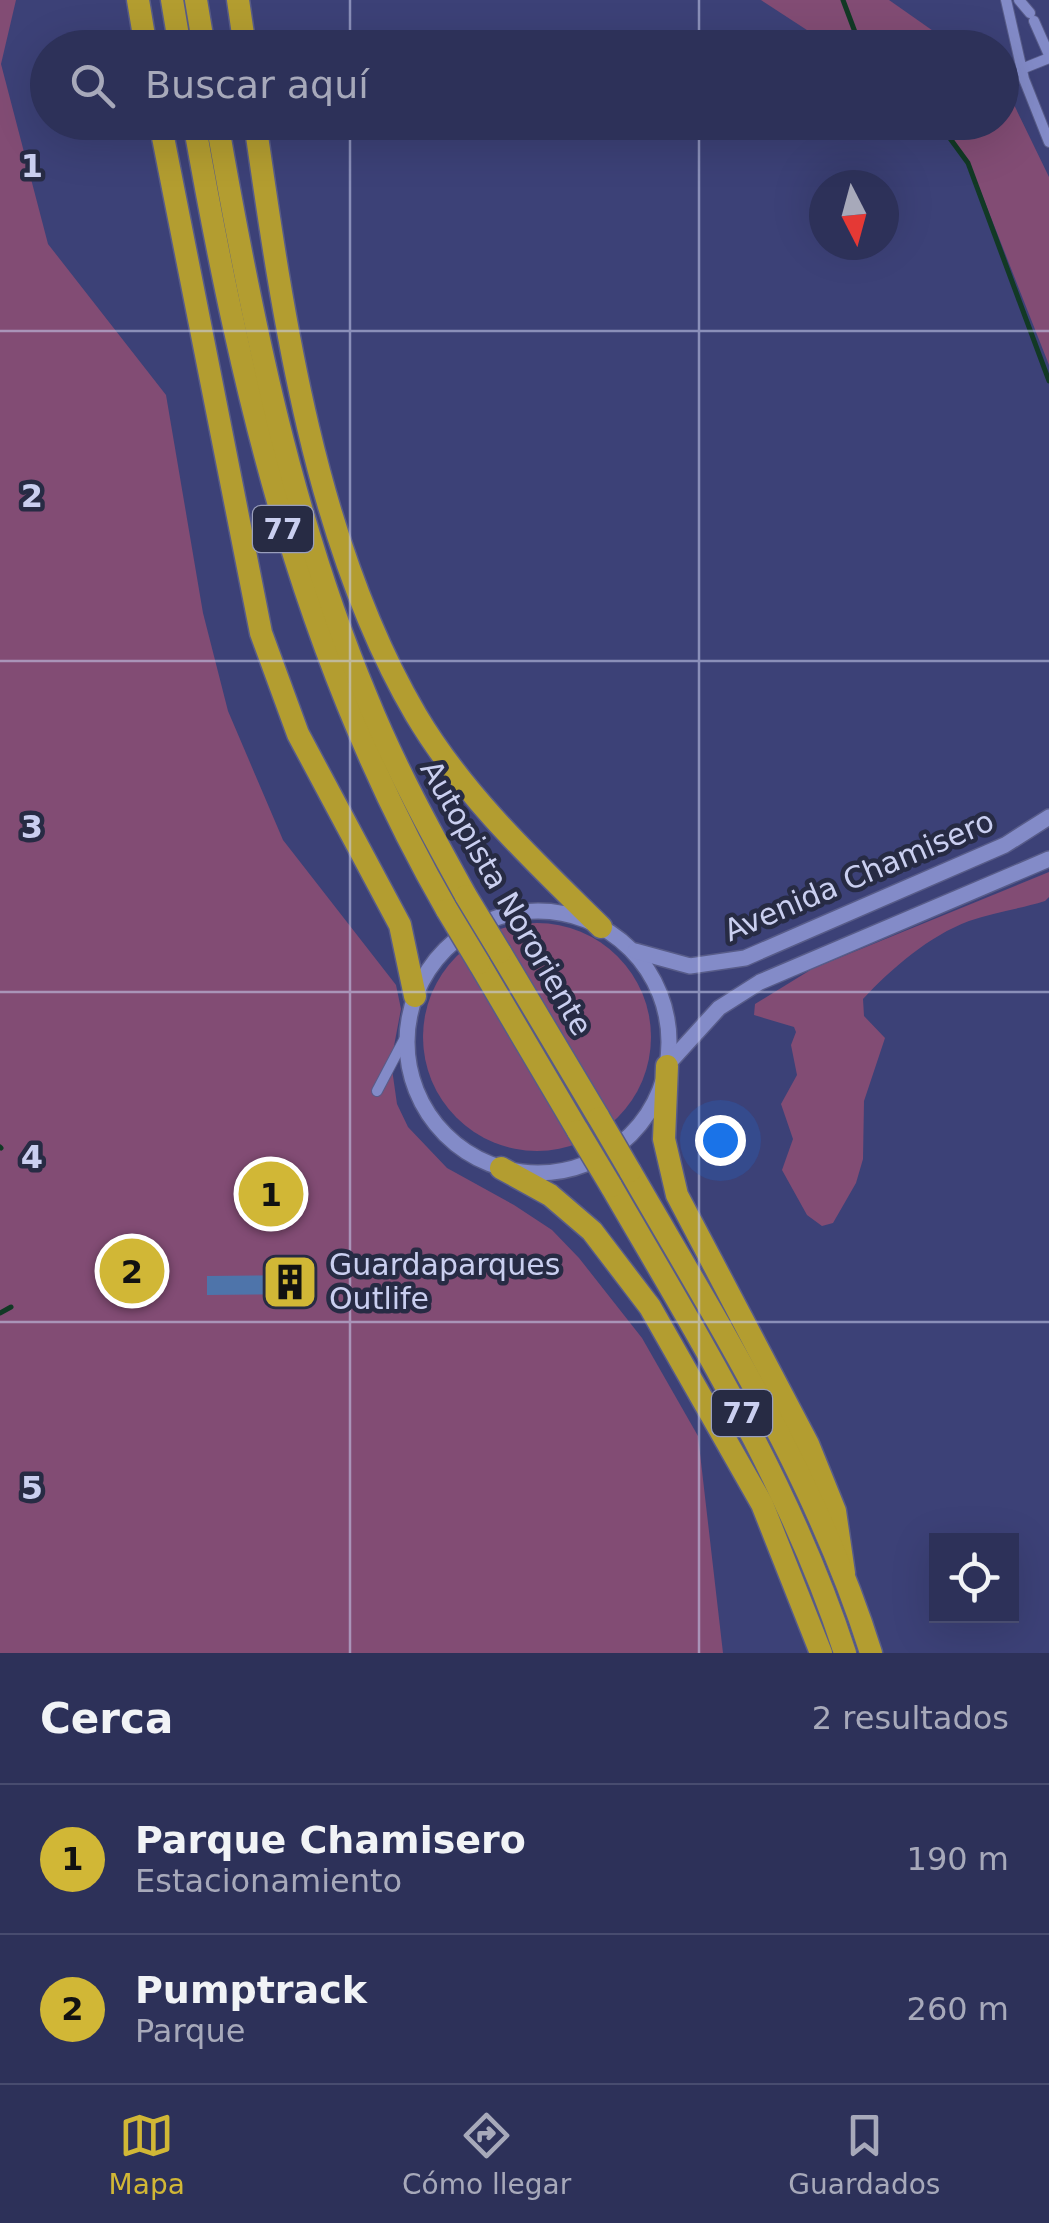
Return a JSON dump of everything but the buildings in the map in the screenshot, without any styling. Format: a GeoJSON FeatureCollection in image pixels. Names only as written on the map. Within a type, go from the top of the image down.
{"type":"FeatureCollection","features":[{"type":"Feature","properties":{"kind":"highway"},"geometry":{"type":"LineString","coordinates":[[138,0],[143,30]]}},
{"type":"Feature","properties":{"kind":"highway"},"geometry":{"type":"LineString","coordinates":[[172,0],[177,30]]}},
{"type":"Feature","properties":{"kind":"highway"},"geometry":{"type":"LineString","coordinates":[[196,0],[201,30]]}},
{"type":"Feature","properties":{"kind":"highway"},"geometry":{"type":"LineString","coordinates":[[238,0],[242,30]]}},
{"type":"Feature","properties":{"kind":"highway"},"geometry":{"type":"LineString","coordinates":[[164,140],[262,633],[298,734],[400,925],[415,996]]}},
{"type":"Feature","properties":{"kind":"highway","name":"Autopista Nororiente"},"geometry":{"type":"LineString","coordinates":[[198,140],[252,404],[296,572],[362,749],[447,910],[611,1186],[774,1474],[816,1568],[846,1653]]}},
{"type":"Feature","properties":{"kind":"highway","name":"Autopista Nororiente"},"geometry":{"type":"LineString","coordinates":[[222,140],[282,432],[317,559],[380,730],[466,896],[630,1171],[789,1450],[844,1574],[870,1653]]}},
{"type":"Feature","properties":{"kind":"highway"},"geometry":{"type":"LineString","coordinates":[[258,140],[299,374],[338,534],[372,630],[416,716],[456,773],[518,846],[600,927]]}},
{"type":"Feature","properties":{"kind":"highway"},"geometry":{"type":"LineString","coordinates":[[667,1066],[664,1139],[676,1194],[814,1458],[836,1511],[844,1574]]}},
{"type":"Feature","properties":{"kind":"highway"},"geometry":{"type":"LineString","coordinates":[[501,1168],[550,1195],[592,1230],[650,1307],[762,1504],[821,1653]]}},
{"type":"Feature","properties":{"kind":"street"},"geometry":{"type":"LineString","coordinates":[[1006,0],[1014,30]]}},
{"type":"Feature","properties":{"kind":"street"},"geometry":{"type":"LineString","coordinates":[[1020,0],[1049,56],[1024,68]]}},
{"type":"Feature","properties":{"kind":"street"},"geometry":{"type":"LineString","coordinates":[[1019,49],[1049,142]]}},
{"type":"Feature","properties":{"kind":"street","name":"Avenida Chamisero"},"geometry":{"type":"LineString","coordinates":[[627,946],[646,957],[680,965],[733,962],[1005,845],[1049,817]]}},
{"type":"Feature","properties":{"kind":"street","name":"Avenida Chamisero"},"geometry":{"type":"LineString","coordinates":[[667,1066],[719,1008],[760,982],[1049,858]]}},
{"type":"Feature","properties":{"kind":"street"},"geometry":{"type":"LineString","coordinates":[[376,1091],[406,1034],[415,996],[435,961],[482,924],[542,911],[600,927],[642,962],[662,1001],[668,1033],[667,1066],[646,1116],[606,1154],[556,1172],[501,1168],[470,1154],[436,1126],[410,1073],[406,1034]]}},
{"type":"Feature","properties":{"kind":"shaded area"},"geometry":{"type":"Polygon","coordinates":[[[0,0],[16,0],[1,64],[48,244],[166,395],[203,613],[228,711],[283,840],[396,985],[401,1009],[391,1062],[397,1104],[408,1127],[447,1168],[552,1230],[642,1338],[698,1436],[723,1653],[0,1653],[0,0]]]}},
{"type":"Feature","properties":{"kind":"shaded area"},"geometry":{"type":"Polygon","coordinates":[[[761,0],[889,0],[932,30],[807,30],[761,0]]]}},
{"type":"Feature","properties":{"kind":"shaded area"},"geometry":{"type":"Polygon","coordinates":[[[1019,115],[1049,177],[1049,365],[977,182],[953,140],[1019,140],[1019,115]]]}},
{"type":"Feature","properties":{"kind":"shaded area"},"geometry":{"type":"Polygon","coordinates":[[[1049,872],[1049,897],[1045,901],[954,927],[899,965],[863,999],[864,1016],[885,1038],[864,1101],[863,1159],[856,1183],[833,1223],[822,1226],[807,1215],[782,1170],[793,1139],[781,1104],[797,1075],[791,1045],[796,1032],[794,1027],[754,1015],[755,1004],[812,969],[1049,872]]]}},
{"type":"Feature","properties":{"kind":"shaded area"},"geometry":{"type":"Polygon","coordinates":[[[537,923],[581,932],[617,957],[642,993],[651,1037],[642,1081],[617,1117],[581,1142],[537,1151],[493,1142],[457,1117],[432,1081],[423,1037],[432,993],[457,957],[493,932],[537,923]]]}},
{"type":"Feature","properties":{"kind":"waterway"},"geometry":{"type":"LineString","coordinates":[[843,0],[854,30]]}},
{"type":"Feature","properties":{"kind":"waterway"},"geometry":{"type":"LineString","coordinates":[[951,140],[968,163],[1049,381]]}},
{"type":"Feature","properties":{"kind":"waterway"},"geometry":{"type":"LineString","coordinates":[[0,1313],[11,1307]]}},
{"type":"Feature","properties":{"kind":"place","name":"Parque Chamisero"},"geometry":{"type":"Point","coordinates":[271,1194]}},
{"type":"Feature","properties":{"kind":"place","name":"Pumptrack"},"geometry":{"type":"Point","coordinates":[132,1271]}},
{"type":"Feature","properties":{"kind":"place","name":"Guardaparques Outlife"},"geometry":{"type":"Point","coordinates":[290,1282]}}]}
